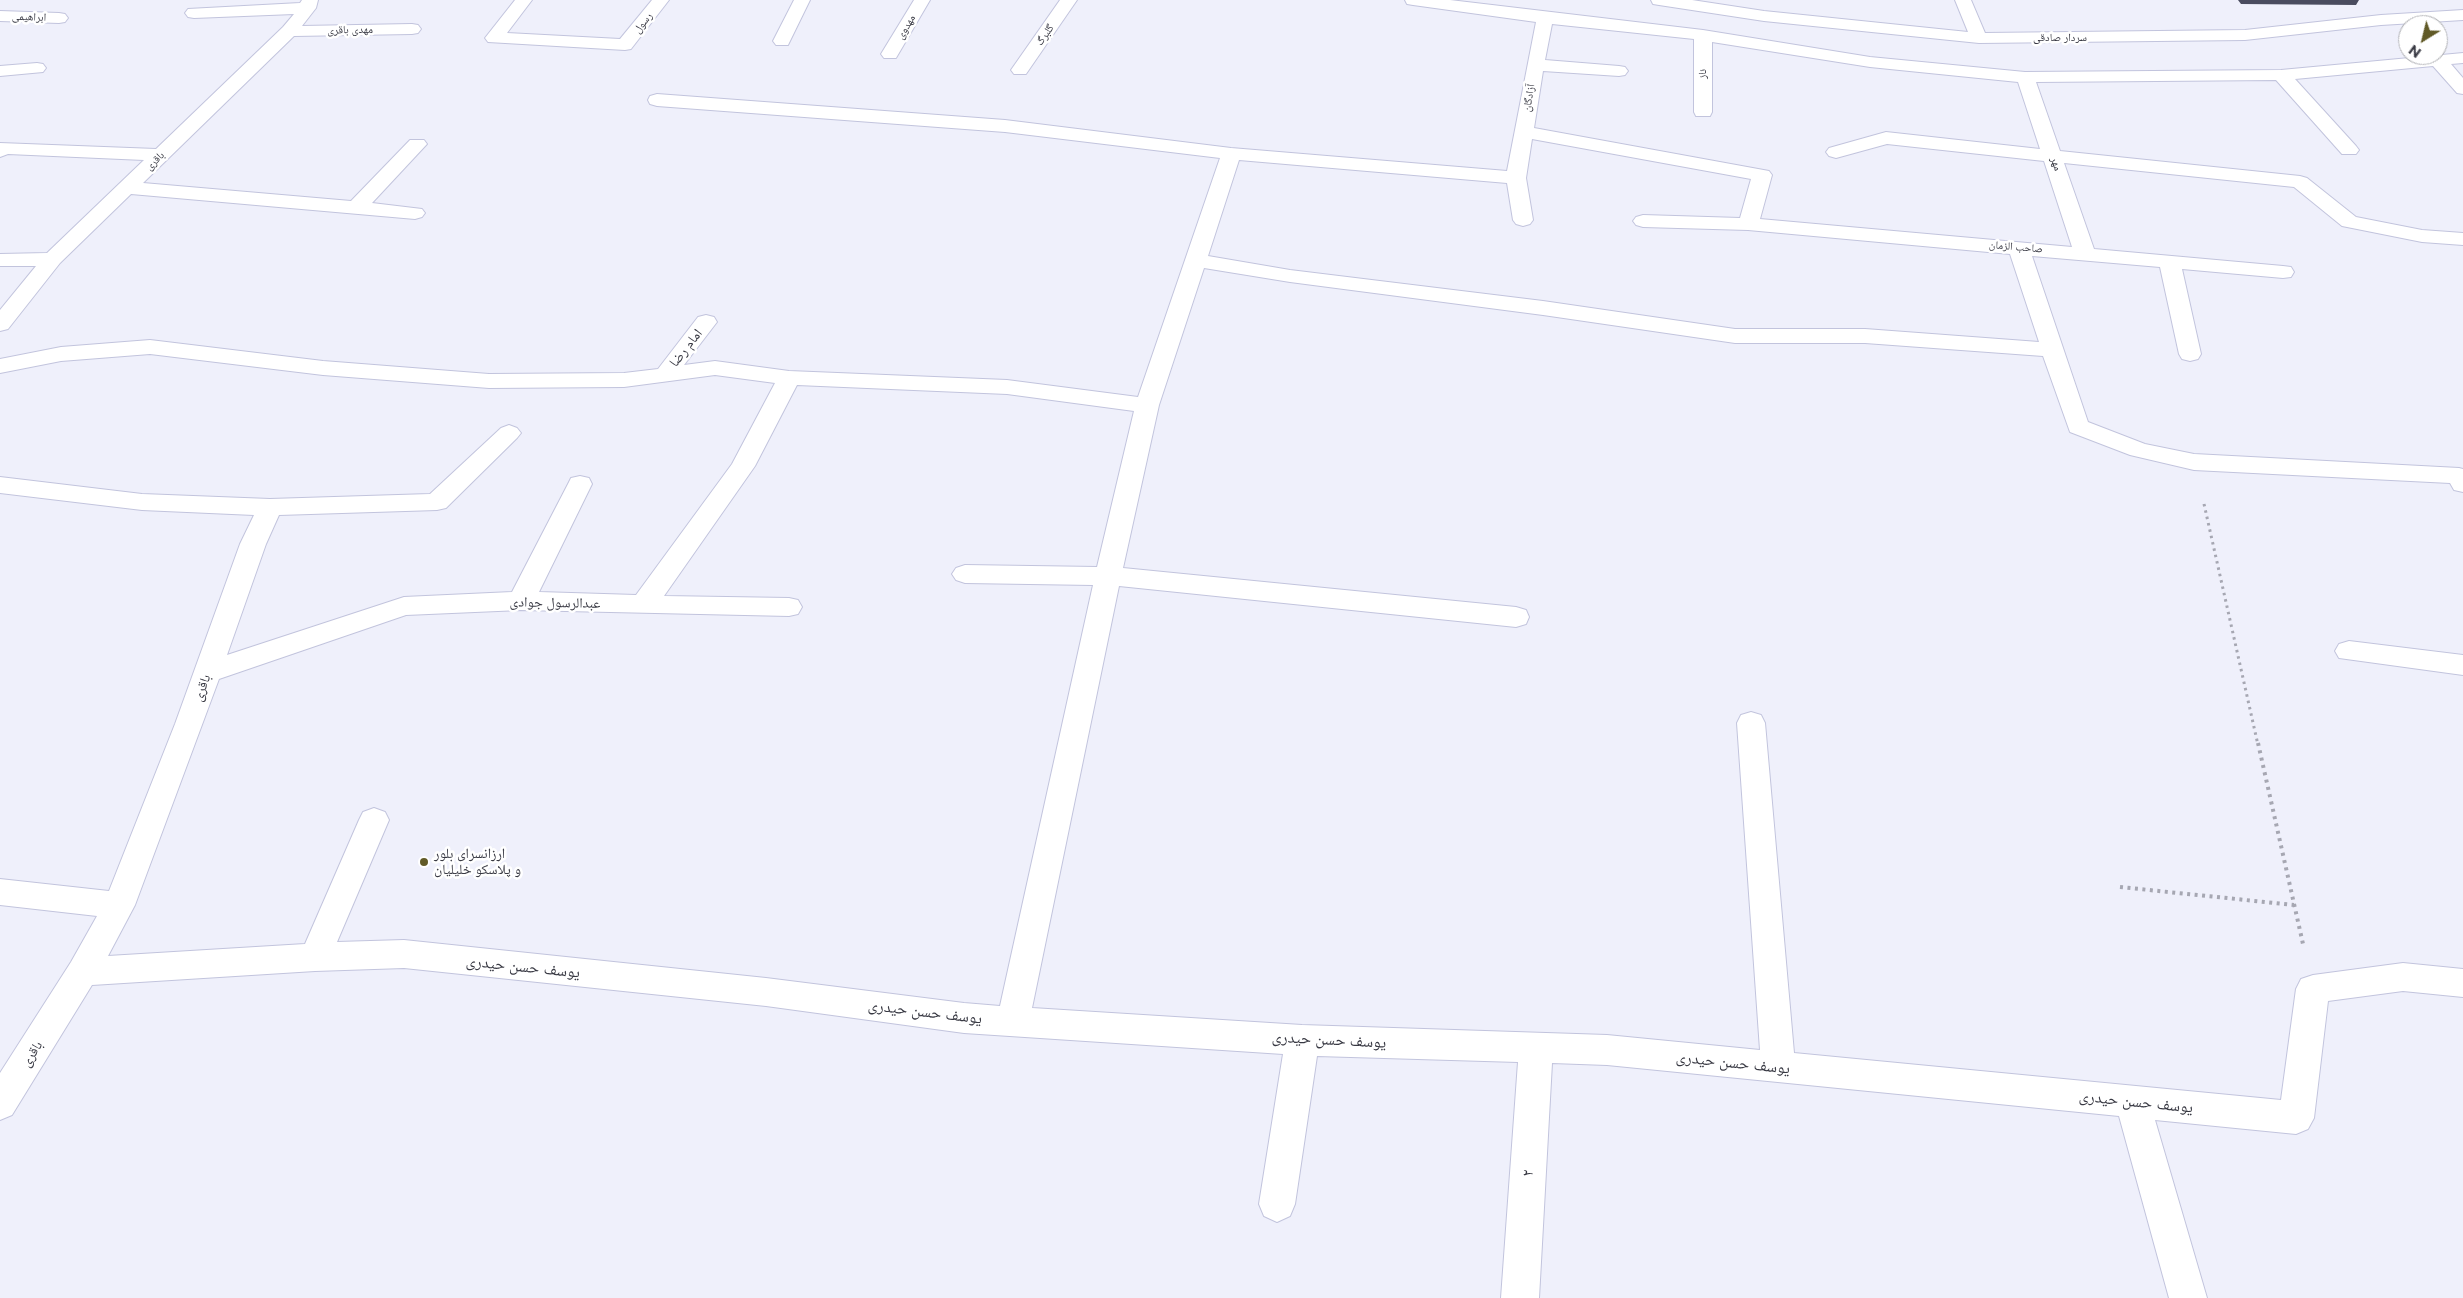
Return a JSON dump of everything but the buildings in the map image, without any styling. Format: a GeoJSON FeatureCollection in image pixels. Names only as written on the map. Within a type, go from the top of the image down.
{"type":"FeatureCollection","features":[{"type":"Feature","properties":{"kind":"street","name":"رسول"},"geometry":{"type":"LineString","coordinates":[[524,0],[494,38],[625,45],[661,0]]}},
{"type":"Feature","properties":{"kind":"street"},"geometry":{"type":"LineString","coordinates":[[782,41],[802,0]]}},
{"type":"Feature","properties":{"kind":"street","name":"مهدوی"},"geometry":{"type":"LineString","coordinates":[[890,54],[922,0]]}},
{"type":"Feature","properties":{"kind":"street","name":"گلبرگ"},"geometry":{"type":"LineString","coordinates":[[1020,70],[1069,0]]}},
{"type":"Feature","properties":{"kind":"street"},"geometry":{"type":"LineString","coordinates":[[1413,0],[1436,1],[1545,18],[1703,35],[1870,62],[2025,77],[2281,75],[2398,63]]}},
{"type":"Feature","properties":{"kind":"street","name":"سردار صادقی"},"geometry":{"type":"LineString","coordinates":[[1659,0],[1762,8],[1979,38],[2127,38],[2245,34],[2381,20],[2463,15]]}},
{"type":"Feature","properties":{"kind":"street"},"geometry":{"type":"LineString","coordinates":[[1963,0],[1979,38]]}},
{"type":"Feature","properties":{"kind":"street"},"geometry":{"type":"LineString","coordinates":[[194,13],[309,4]]}},
{"type":"Feature","properties":{"kind":"street","name":"باقری"},"geometry":{"type":"LineString","coordinates":[[0,324],[52,259],[289,31],[309,4]]}},
{"type":"Feature","properties":{"kind":"street","name":"ابراهیمی"},"geometry":{"type":"LineString","coordinates":[[0,16],[59,18]]}},
{"type":"Feature","properties":{"kind":"street","name":"آزادگان"},"geometry":{"type":"LineString","coordinates":[[1523,220],[1516,178],[1545,18]]}},
{"type":"Feature","properties":{"kind":"street","name":"مهدی باقری"},"geometry":{"type":"LineString","coordinates":[[289,31],[412,29]]}},
{"type":"Feature","properties":{"kind":"street","name":"ناز"},"geometry":{"type":"LineString","coordinates":[[1703,35],[1703,112]]}},
{"type":"Feature","properties":{"kind":"street"},"geometry":{"type":"LineString","coordinates":[[2448,59],[2463,58]]}},
{"type":"Feature","properties":{"kind":"street"},"geometry":{"type":"LineString","coordinates":[[1535,65],[1619,71]]}},
{"type":"Feature","properties":{"kind":"street"},"geometry":{"type":"LineString","coordinates":[[2441,65],[2463,89]]}},
{"type":"Feature","properties":{"kind":"street"},"geometry":{"type":"LineString","coordinates":[[0,71],[37,68]]}},
{"type":"Feature","properties":{"kind":"street"},"geometry":{"type":"LineString","coordinates":[[2281,75],[2349,150]]}},
{"type":"Feature","properties":{"kind":"street","name":"مهر"},"geometry":{"type":"LineString","coordinates":[[2025,77],[2085,253]]}},
{"type":"Feature","properties":{"kind":"street"},"geometry":{"type":"LineString","coordinates":[[657,100],[1005,126],[1231,154],[1516,178]]}},
{"type":"Feature","properties":{"kind":"street"},"geometry":{"type":"LineString","coordinates":[[1524,132],[1762,175],[1748,224]]}},
{"type":"Feature","properties":{"kind":"street"},"geometry":{"type":"LineString","coordinates":[[1836,152],[1886,138],[2300,182],[2349,222],[2422,236],[2463,239]]}},
{"type":"Feature","properties":{"kind":"street"},"geometry":{"type":"LineString","coordinates":[[356,208],[418,144]]}},
{"type":"Feature","properties":{"kind":"street"},"geometry":{"type":"LineString","coordinates":[[0,151],[4,148],[161,155]]}},
{"type":"Feature","properties":{"kind":"street"},"geometry":{"type":"LineString","coordinates":[[1013,1021],[1147,405],[1231,154]]}},
{"type":"Feature","properties":{"kind":"street"},"geometry":{"type":"LineString","coordinates":[[127,188],[415,213]]}},
{"type":"Feature","properties":{"kind":"street","name":"صاحب الزمان"},"geometry":{"type":"LineString","coordinates":[[1643,221],[1748,224],[2283,272]]}},
{"type":"Feature","properties":{"kind":"street"},"geometry":{"type":"LineString","coordinates":[[2019,248],[2078,427],[2140,450],[2194,462],[2459,476],[2463,484]]}},
{"type":"Feature","properties":{"kind":"street"},"geometry":{"type":"LineString","coordinates":[[0,260],[52,259]]}},
{"type":"Feature","properties":{"kind":"street"},"geometry":{"type":"LineString","coordinates":[[1196,260],[1290,276],[1544,308],[1735,336],[1865,336],[2052,350]]}},
{"type":"Feature","properties":{"kind":"street"},"geometry":{"type":"LineString","coordinates":[[2169,261],[2190,354]]}},
{"type":"Feature","properties":{"kind":"street","name":"امام رضا"},"geometry":{"type":"LineString","coordinates":[[665,375],[706,322]]}},
{"type":"Feature","properties":{"kind":"street"},"geometry":{"type":"LineString","coordinates":[[0,366],[61,354],[150,347],[323,368],[489,381],[624,380],[716,368],[788,378],[1007,387],[1147,405]]}},
{"type":"Feature","properties":{"kind":"street"},"geometry":{"type":"LineString","coordinates":[[643,605],[743,466],[788,378]]}},
{"type":"Feature","properties":{"kind":"street"},"geometry":{"type":"LineString","coordinates":[[0,485],[142,502],[270,507],[437,502],[509,433]]}},
{"type":"Feature","properties":{"kind":"street"},"geometry":{"type":"LineString","coordinates":[[521,601],[580,484]]}},
{"type":"Feature","properties":{"kind":"street","name":"باقری"},"geometry":{"type":"LineString","coordinates":[[0,1104],[83,972],[120,905],[208,672],[253,544],[270,507]]}},
{"type":"Feature","properties":{"kind":"street"},"geometry":{"type":"LineString","coordinates":[[966,574],[1109,576],[1516,617]]}},
{"type":"Feature","properties":{"kind":"street","name":"عبدالرسول جوادی"},"geometry":{"type":"LineString","coordinates":[[208,672],[404,606],[521,601],[789,608]]}},
{"type":"Feature","properties":{"kind":"street"},"geometry":{"type":"LineString","coordinates":[[2350,650],[2463,665]]}},
{"type":"Feature","properties":{"kind":"street"},"geometry":{"type":"LineString","coordinates":[[1751,723],[1778,1067]]}},
{"type":"Feature","properties":{"kind":"street"},"geometry":{"type":"LineString","coordinates":[[315,957],[374,820]]}},
{"type":"Feature","properties":{"kind":"street"},"geometry":{"type":"LineString","coordinates":[[0,892],[120,905]]}},
{"type":"Feature","properties":{"kind":"street","name":"یوسف حسن حیدری"},"geometry":{"type":"LineString","coordinates":[[83,972],[315,957],[404,954],[766,992],[964,1018],[1302,1040],[1607,1050],[2296,1118],[2314,989]]}},
{"type":"Feature","properties":{"kind":"street"},"geometry":{"type":"LineString","coordinates":[[2314,989],[2403,977],[2463,983]]}},
{"type":"Feature","properties":{"kind":"street"},"geometry":{"type":"LineString","coordinates":[[1277,1204],[1302,1040]]}},
{"type":"Feature","properties":{"kind":"street","name":"۲"},"geometry":{"type":"LineString","coordinates":[[1520,1298],[1536,1048]]}},
{"type":"Feature","properties":{"kind":"street"},"geometry":{"type":"LineString","coordinates":[[2132,1102],[2188,1298]]}},
{"type":"Feature","properties":{"kind":"path"},"geometry":{"type":"LineString","coordinates":[[2194,462],[2314,989]]}},
{"type":"Feature","properties":{"kind":"path"},"geometry":{"type":"LineString","coordinates":[[2120,887],[2294,905]]}},
{"type":"Feature","properties":{"kind":"place","name":"ارزانسرای بلور و پلاسکو خلیلیان"},"geometry":{"type":"Point","coordinates":[424,862]}}]}
